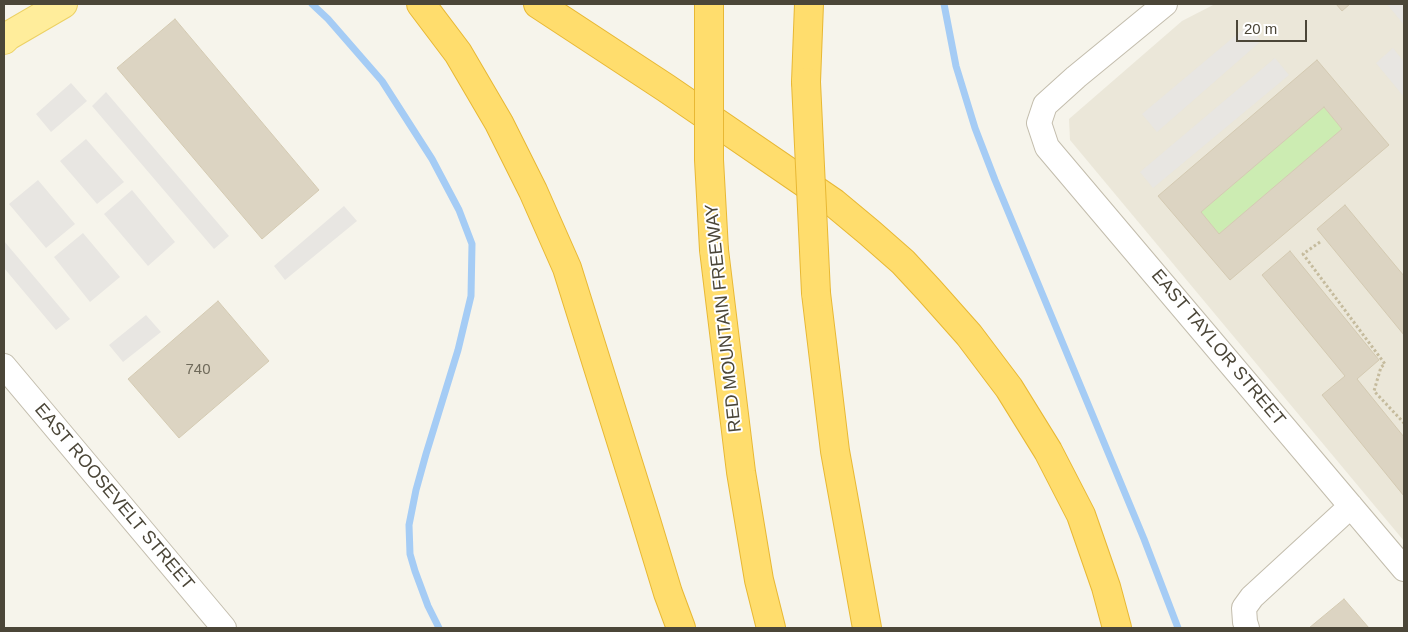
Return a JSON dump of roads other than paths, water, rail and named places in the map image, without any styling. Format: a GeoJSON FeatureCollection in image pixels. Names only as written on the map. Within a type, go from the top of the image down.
{"type":"FeatureCollection","features":[{"type":"Feature","properties":{"kind":"highway"},"geometry":{"type":"LineString","coordinates":[[421,4],[458,52],[499,123],[533,191],[567,268],[668,593],[681,628]]}},
{"type":"Feature","properties":{"kind":"highway"},"geometry":{"type":"LineString","coordinates":[[538,4],[674,93],[834,203],[890,251],[922,283],[969,335],[1009,388],[1048,451],[1081,515],[1106,587],[1117,628]]}},
{"type":"Feature","properties":{"kind":"highway","name":"RED MOUNTAIN FREEWAY"},"geometry":{"type":"LineString","coordinates":[[709,4],[709,160],[714,250],[741,472],[759,580],[771,628]]}},
{"type":"Feature","properties":{"kind":"highway"},"geometry":{"type":"LineString","coordinates":[[809,4],[806,82],[816,293],[835,451],[867,628]]}},
{"type":"Feature","properties":{"kind":"main road"},"geometry":{"type":"LineString","coordinates":[[6,38],[30,4]]}},
{"type":"Feature","properties":{"kind":"main road"},"geometry":{"type":"LineString","coordinates":[[6,38],[63,4]]}},
{"type":"Feature","properties":{"kind":"street","name":"EAST TAYLOR STREET"},"geometry":{"type":"LineString","coordinates":[[1165,4],[1045,105],[1040,123],[1047,146],[1404,569]]}},
{"type":"Feature","properties":{"kind":"street","name":"EAST ROOSEVELT STREET"},"geometry":{"type":"LineString","coordinates":[[4,366],[224,628]]}},
{"type":"Feature","properties":{"kind":"street"},"geometry":{"type":"LineString","coordinates":[[1247,628],[1244,608],[1252,597],[1351,506]]}},
{"type":"Feature","properties":{"kind":"waterway"},"geometry":{"type":"LineString","coordinates":[[312,4],[328,19],[382,81],[432,159],[459,210],[472,244],[471,296],[458,350],[416,490],[409,525],[410,554],[428,606],[439,628]]}},
{"type":"Feature","properties":{"kind":"waterway"},"geometry":{"type":"LineString","coordinates":[[944,4],[956,66],[975,128],[1144,539],[1178,628]]}}]}
